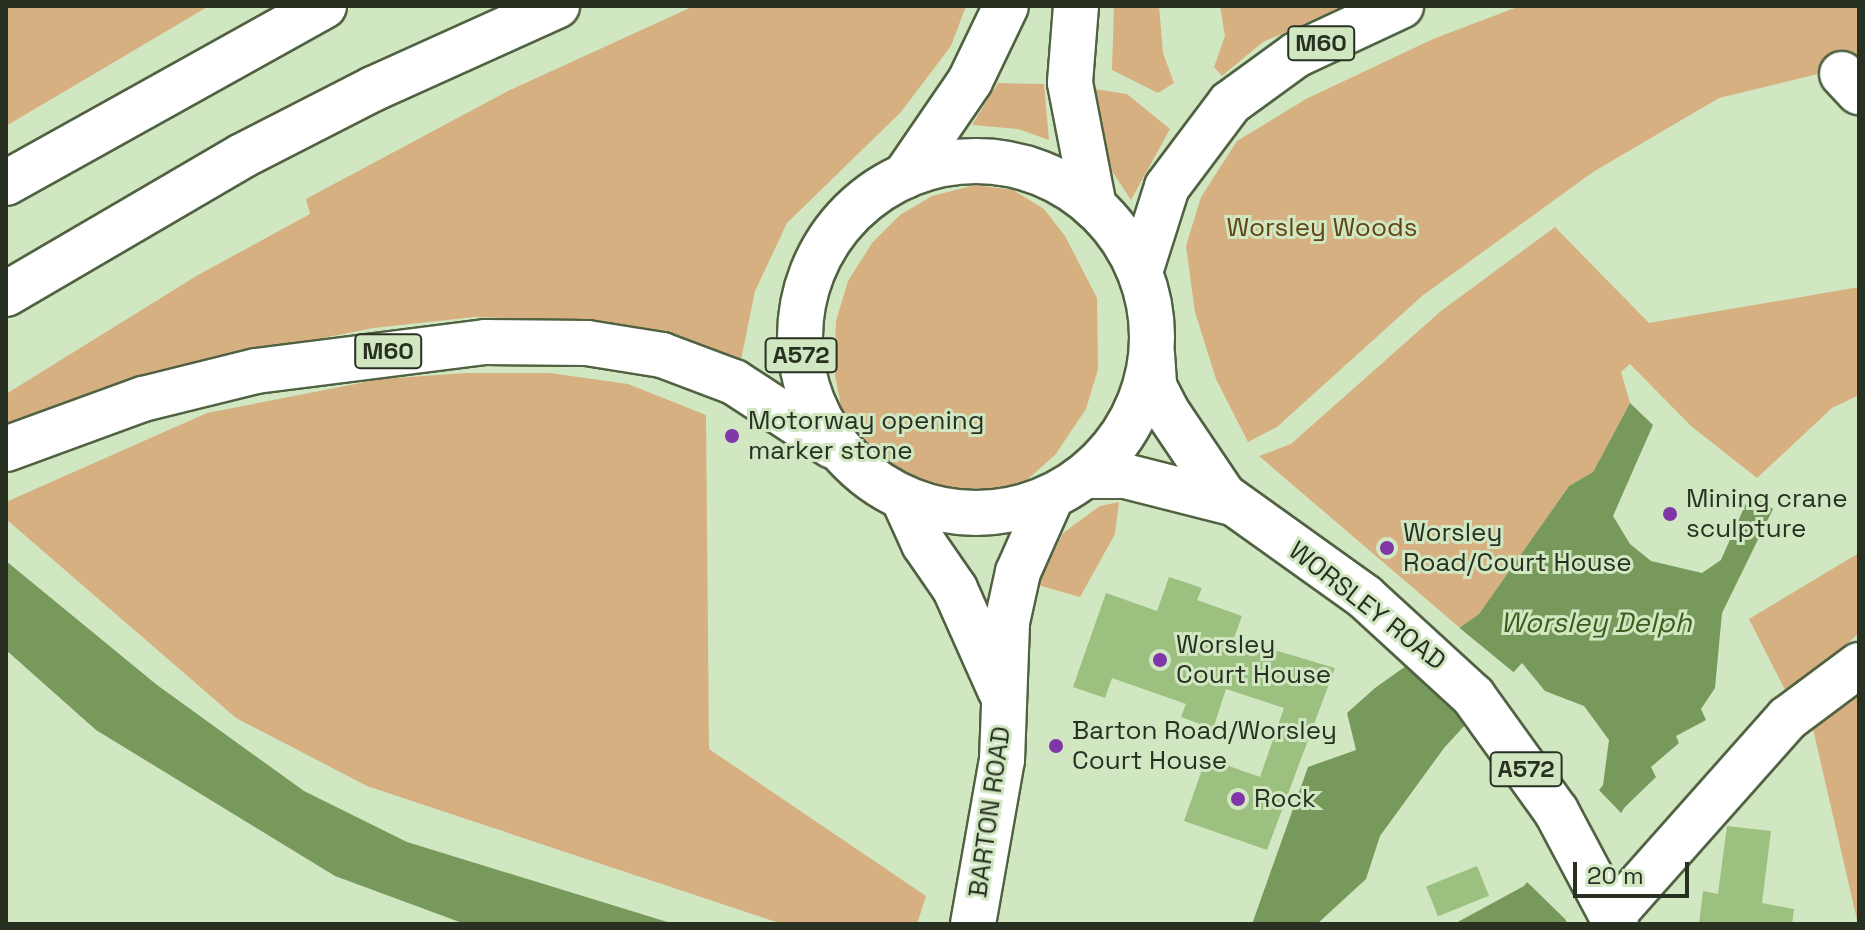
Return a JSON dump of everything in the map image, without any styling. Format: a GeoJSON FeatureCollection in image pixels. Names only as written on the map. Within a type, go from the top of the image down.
{"type":"FeatureCollection","features":[{"type":"Feature","properties":{"kind":"main road"},"geometry":{"type":"LineString","coordinates":[[6,183],[324,6]]}},
{"type":"Feature","properties":{"kind":"main road"},"geometry":{"type":"LineString","coordinates":[[6,294],[242,156],[373,89],[557,6]]}},
{"type":"Feature","properties":{"kind":"main road","name":"A572"},"geometry":{"type":"LineString","coordinates":[[905,176],[970,81],[1006,6]]}},
{"type":"Feature","properties":{"kind":"main road","name":"A572"},"geometry":{"type":"LineString","coordinates":[[1076,6],[1070,83],[1094,207]]}},
{"type":"Feature","properties":{"kind":"main road","name":"M60"},"geometry":{"type":"LineString","coordinates":[[1140,272],[1167,187],[1230,103],[1296,55],[1401,6]]}},
{"type":"Feature","properties":{"kind":"main road"},"geometry":{"type":"LineString","coordinates":[[1859,70],[1842,74],[1859,92]]}},
{"type":"Feature","properties":{"kind":"main road","name":"A572"},"geometry":{"type":"LineString","coordinates":[[953,162],[1004,163],[1052,178],[1094,207],[1128,248],[1140,272],[1151,312],[1152,354],[1131,421],[1068,487],[977,514],[903,498],[861,471],[832,438],[811,398],[800,340],[802,311],[820,255],[836,230],[867,199],[905,176],[953,162]]}},
{"type":"Feature","properties":{"kind":"main road","name":"M60"},"geometry":{"type":"LineString","coordinates":[[6,449],[143,399],[243,374],[321,359],[485,342],[587,343],[639,350],[700,367],[771,404],[816,432],[861,471]]}},
{"type":"Feature","properties":{"kind":"main road","name":"WORSLEY ROAD"},"geometry":{"type":"LineString","coordinates":[[1152,354],[1154,386],[1195,459],[1232,503],[1418,642],[1473,696],[1556,811],[1607,907]]}},
{"type":"Feature","properties":{"kind":"main road","name":"WORSLEY ROAD"},"geometry":{"type":"LineString","coordinates":[[1068,487],[1125,476],[1232,503]]}},
{"type":"Feature","properties":{"kind":"main road","name":"BARTON ROAD"},"geometry":{"type":"LineString","coordinates":[[973,924],[994,812],[1011,600],[1068,487]]}},
{"type":"Feature","properties":{"kind":"main road","name":"BARTON ROAD"},"geometry":{"type":"LineString","coordinates":[[903,498],[924,544],[955,589],[1004,700]]}},
{"type":"Feature","properties":{"kind":"main road"},"geometry":{"type":"LineString","coordinates":[[1607,907],[1788,718],[1859,665]]}},
{"type":"Feature","properties":{"kind":"green space"},"geometry":{"type":"Polygon","coordinates":[[[6,6],[209,6],[6,126],[6,6]]]}},
{"type":"Feature","properties":{"kind":"green space"},"geometry":{"type":"Polygon","coordinates":[[[694,6],[966,6],[951,46],[901,112],[787,223],[755,291],[740,365],[670,337],[580,321],[475,317],[373,328],[263,350],[6,430],[6,394],[198,275],[310,214],[306,199],[508,91],[694,6]]]}},
{"type":"Feature","properties":{"kind":"green space"},"geometry":{"type":"Polygon","coordinates":[[[1114,6],[1159,6],[1163,53],[1174,83],[1158,93],[1112,70],[1114,6]]]}},
{"type":"Feature","properties":{"kind":"green space"},"geometry":{"type":"Polygon","coordinates":[[[1220,6],[1344,6],[1263,42],[1222,76],[1214,67],[1225,36],[1220,6]]]}},
{"type":"Feature","properties":{"kind":"green space","name":"Worsley Woods"},"geometry":{"type":"Polygon","coordinates":[[[1520,6],[1859,6],[1859,64],[1719,98],[1593,172],[1422,296],[1277,427],[1248,442],[1216,379],[1195,312],[1186,246],[1201,197],[1237,141],[1306,99],[1433,39],[1520,6]]]}},
{"type":"Feature","properties":{"kind":"green space"},"geometry":{"type":"Polygon","coordinates":[[[998,83],[1044,84],[1049,140],[1018,129],[972,125],[998,83]]]}},
{"type":"Feature","properties":{"kind":"green space"},"geometry":{"type":"Polygon","coordinates":[[[1089,88],[1127,94],[1170,129],[1131,200],[1106,162],[1089,88]]]}},
{"type":"Feature","properties":{"kind":"green space"},"geometry":{"type":"Polygon","coordinates":[[[975,185],[1013,190],[1044,209],[1065,236],[1097,298],[1098,369],[1086,409],[1055,455],[1020,486],[980,501],[938,499],[900,486],[861,450],[843,417],[834,370],[836,321],[848,281],[872,243],[900,215],[932,196],[975,185]]]}},
{"type":"Feature","properties":{"kind":"green space","name":"Worsley Woods"},"geometry":{"type":"Polygon","coordinates":[[[1555,227],[1649,323],[1859,287],[1859,395],[1832,408],[1757,478],[1691,426],[1630,364],[1621,372],[1630,403],[1593,472],[1569,486],[1479,614],[1460,628],[1259,456],[1291,444],[1441,311],[1555,227]]]}},
{"type":"Feature","properties":{"kind":"green space"},"geometry":{"type":"Polygon","coordinates":[[[466,373],[550,373],[628,384],[706,415],[709,749],[926,896],[917,924],[782,924],[367,786],[236,718],[6,519],[6,502],[207,413],[381,379],[466,373]]]}},
{"type":"Feature","properties":{"kind":"green space"},"geometry":{"type":"Polygon","coordinates":[[[1119,502],[1115,534],[1080,597],[1038,585],[1063,533],[1100,506],[1119,502]]]}},
{"type":"Feature","properties":{"kind":"green space"},"geometry":{"type":"Polygon","coordinates":[[[1859,553],[1859,633],[1788,696],[1749,619],[1859,553]]]}},
{"type":"Feature","properties":{"kind":"green space"},"geometry":{"type":"Polygon","coordinates":[[[1859,672],[1859,924],[1858,924],[1810,716],[1859,672]]]}},
{"type":"Feature","properties":{"kind":"water","name":"Worsley Delph"},"geometry":{"type":"Polygon","coordinates":[[[1630,403],[1653,425],[1613,516],[1630,544],[1651,561],[1702,573],[1721,560],[1750,494],[1773,509],[1722,613],[1715,688],[1701,709],[1706,720],[1676,736],[1679,743],[1651,767],[1656,777],[1624,808],[1565,919],[1568,924],[1454,924],[1524,886],[1603,785],[1609,740],[1584,706],[1545,691],[1522,663],[1444,748],[1380,836],[1366,879],[1317,924],[1252,924],[1308,767],[1356,750],[1347,713],[1375,688],[1479,614],[1569,486],[1593,472],[1630,403]]]}},
{"type":"Feature","properties":{"kind":"water"},"geometry":{"type":"Polygon","coordinates":[[[6,561],[157,685],[304,791],[407,842],[674,924],[465,924],[335,876],[96,730],[6,650],[6,561]]]}},
{"type":"Feature","properties":{"kind":"pier"},"geometry":{"type":"Polygon","coordinates":[[[1456,625],[1517,675],[1473,723],[1412,657],[1456,625]]]}},
{"type":"Feature","properties":{"kind":"pier"},"geometry":{"type":"Polygon","coordinates":[[[1596,787],[1624,816],[1565,919],[1524,879],[1596,787]]]}},
{"type":"Feature","properties":{"kind":"building"},"geometry":{"type":"Polygon","coordinates":[[[1169,577],[1202,588],[1197,600],[1242,616],[1234,638],[1335,668],[1267,850],[1184,821],[1206,758],[1260,777],[1284,708],[1226,689],[1213,729],[1181,717],[1186,704],[1112,678],[1105,698],[1073,687],[1106,593],[1157,611],[1169,577]]]}},
{"type":"Feature","properties":{"kind":"building"},"geometry":{"type":"Polygon","coordinates":[[[1727,826],[1771,831],[1762,903],[1794,909],[1792,924],[1699,924],[1703,891],[1718,894],[1727,826]]]}},
{"type":"Feature","properties":{"kind":"building"},"geometry":{"type":"Polygon","coordinates":[[[1477,866],[1489,896],[1438,916],[1426,887],[1477,866]]]}},
{"type":"Feature","properties":{"kind":"place","name":"Motorway opening marker stone"},"geometry":{"type":"Point","coordinates":[732,436]}},
{"type":"Feature","properties":{"kind":"place","name":"Mining crane sculpture"},"geometry":{"type":"Point","coordinates":[1670,514]}},
{"type":"Feature","properties":{"kind":"place","name":"Worsley Road/Court House"},"geometry":{"type":"Point","coordinates":[1387,548]}},
{"type":"Feature","properties":{"kind":"place","name":"Worsley Court House"},"geometry":{"type":"Point","coordinates":[1160,660]}},
{"type":"Feature","properties":{"kind":"place","name":"Barton Road/Worsley Court House"},"geometry":{"type":"Point","coordinates":[1056,746]}},
{"type":"Feature","properties":{"kind":"place","name":"Rock"},"geometry":{"type":"Point","coordinates":[1238,799]}}]}
